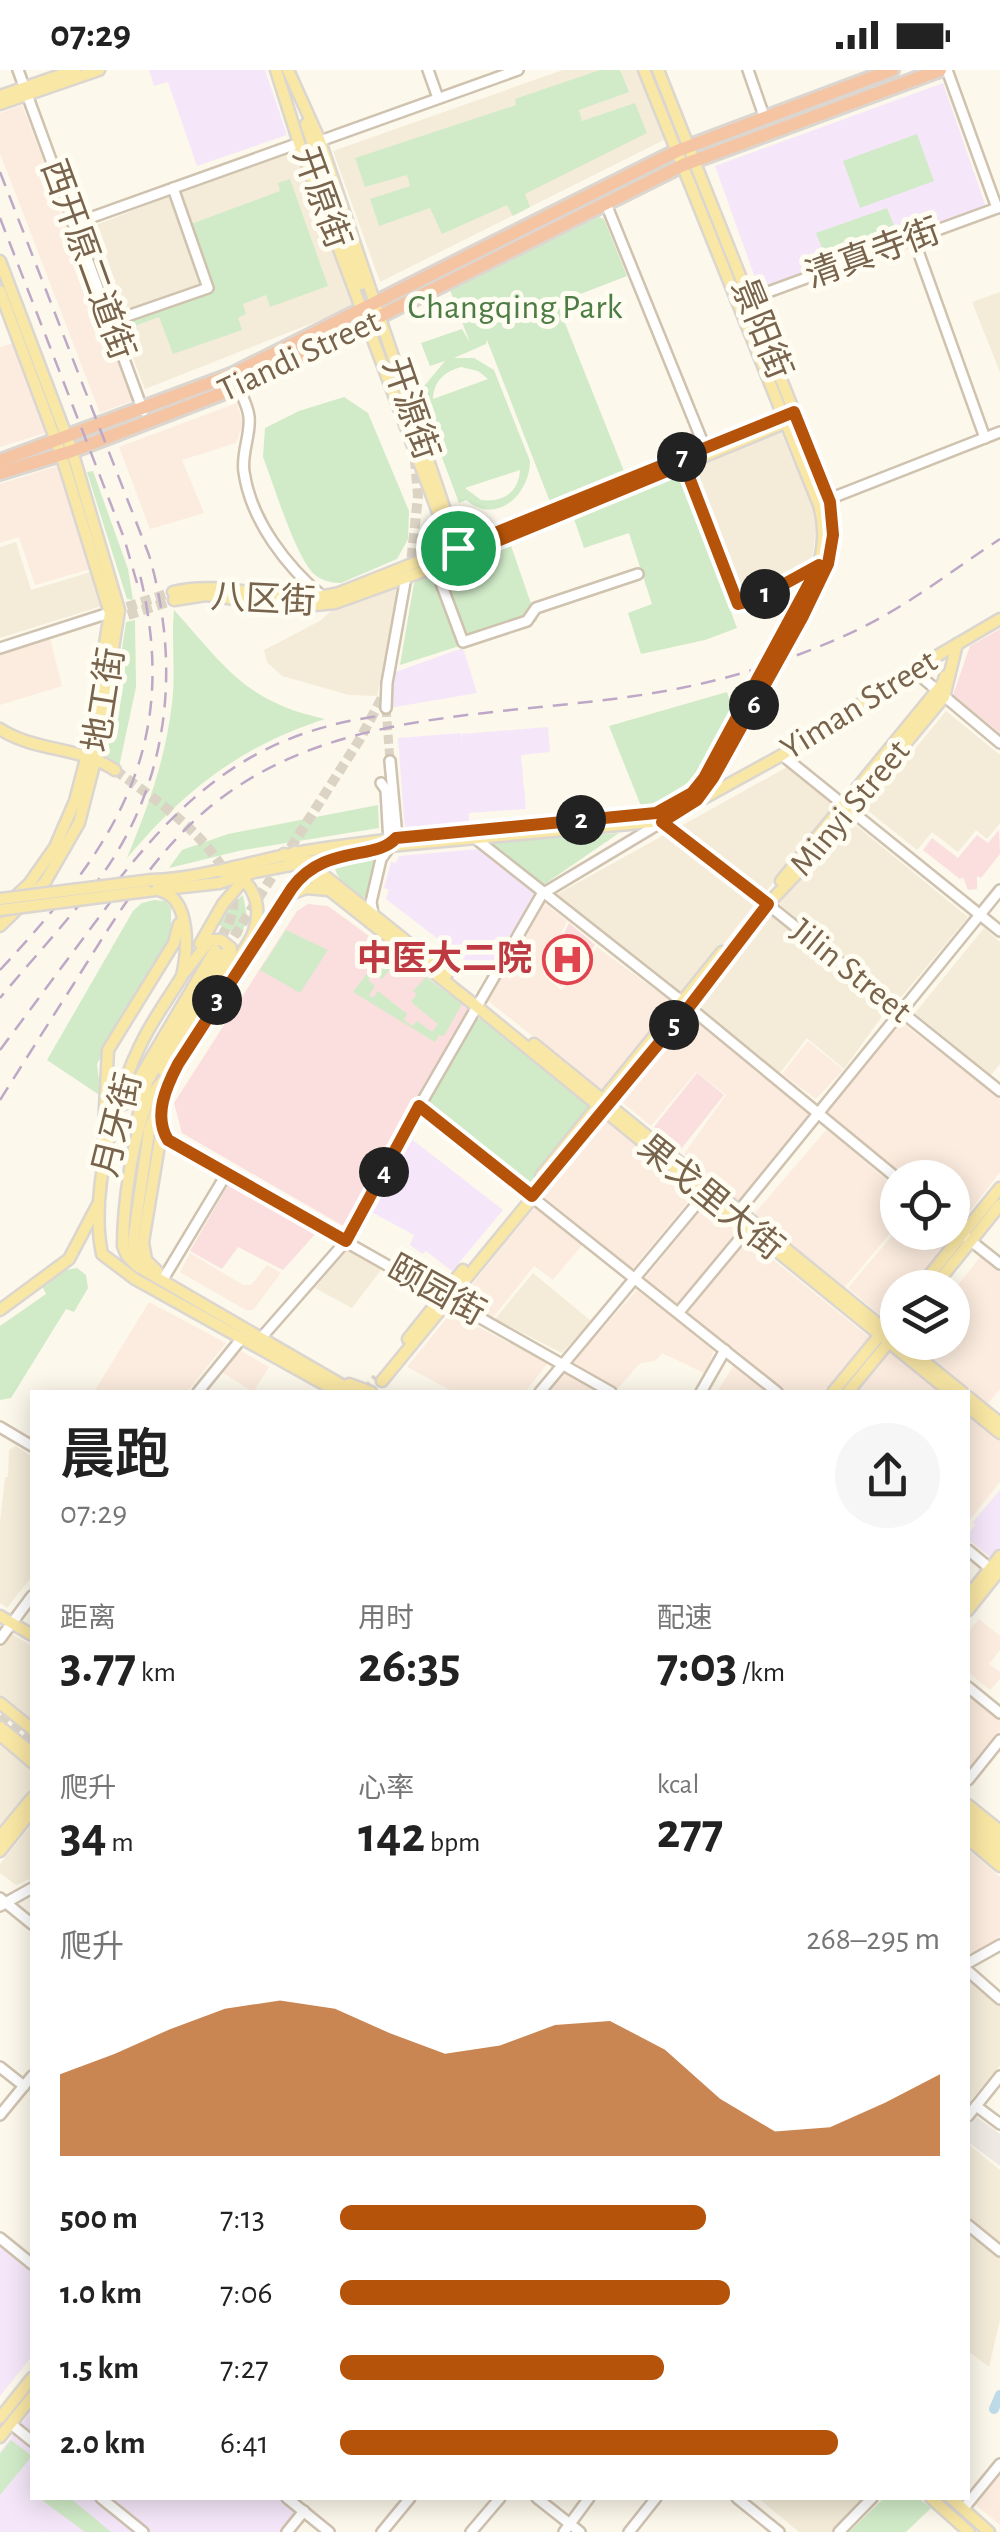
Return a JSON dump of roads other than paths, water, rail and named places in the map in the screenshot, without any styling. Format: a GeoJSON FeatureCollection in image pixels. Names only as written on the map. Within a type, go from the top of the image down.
{"type":"FeatureCollection","features":[{"type":"Feature","properties":{"kind":"highway","name":"Tiandi Street"},"geometry":{"type":"LineString","coordinates":[[144,416],[682,149],[853,77],[892,70]]}},
{"type":"Feature","properties":{"kind":"highway","name":"Tiandi Street"},"geometry":{"type":"LineString","coordinates":[[0,474],[144,416],[238,387],[689,164],[943,70]]}},
{"type":"Feature","properties":{"kind":"highway","name":"Tiandi Street"},"geometry":{"type":"LineString","coordinates":[[0,461],[65,446]]}},
{"type":"Feature","properties":{"kind":"main road"},"geometry":{"type":"LineString","coordinates":[[0,104],[75,70]]}},
{"type":"Feature","properties":{"kind":"main road"},"geometry":{"type":"LineString","coordinates":[[0,96],[26,93],[99,70]]}},
{"type":"Feature","properties":{"kind":"main road","name":"开原街"},"geometry":{"type":"LineString","coordinates":[[276,70],[299,143],[369,307]]}},
{"type":"Feature","properties":{"kind":"main road","name":"开原街"},"geometry":{"type":"LineString","coordinates":[[288,70],[360,284]]}},
{"type":"Feature","properties":{"kind":"main road","name":"景阳街"},"geometry":{"type":"LineString","coordinates":[[644,70],[749,299],[790,417]]}},
{"type":"Feature","properties":{"kind":"main road","name":"景阳街"},"geometry":{"type":"LineString","coordinates":[[658,70],[682,149]]}},
{"type":"Feature","properties":{"kind":"main road","name":"开原街"},"geometry":{"type":"LineString","coordinates":[[293,84],[320,141],[374,321]]}},
{"type":"Feature","properties":{"kind":"main road","name":"景阳街"},"geometry":{"type":"LineString","coordinates":[[689,164],[826,502],[833,535],[828,564],[704,778]]}},
{"type":"Feature","properties":{"kind":"main road"},"geometry":{"type":"LineString","coordinates":[[0,261],[3,279],[65,446]]}},
{"type":"Feature","properties":{"kind":"main road"},"geometry":{"type":"LineString","coordinates":[[0,291],[65,446]]}},
{"type":"Feature","properties":{"kind":"main road","name":"开源街"},"geometry":{"type":"LineString","coordinates":[[374,321],[457,553]]}},
{"type":"Feature","properties":{"kind":"main road","name":"八区街"},"geometry":{"type":"LineString","coordinates":[[790,417],[684,464],[457,553],[323,598],[285,599],[204,588],[173,596],[206,595],[294,607],[321,605],[434,567],[457,553],[704,448],[790,417]]}},
{"type":"Feature","properties":{"kind":"main road","name":"地工街"},"geometry":{"type":"LineString","coordinates":[[0,926],[45,882],[67,848],[86,806],[91,756],[120,613],[65,446]]}},
{"type":"Feature","properties":{"kind":"main road","name":"景阳街"},"geometry":{"type":"LineString","coordinates":[[697,800],[713,778],[819,565],[826,502]]}},
{"type":"Feature","properties":{"kind":"main road","name":"Yiman Street"},"geometry":{"type":"LineString","coordinates":[[151,887],[265,857],[301,861],[392,841],[476,839],[659,817],[782,754],[1000,619]]}},
{"type":"Feature","properties":{"kind":"main road","name":"Minyi Street"},"geometry":{"type":"LineString","coordinates":[[380,1380],[766,902],[940,694],[954,645]]}},
{"type":"Feature","properties":{"kind":"main road"},"geometry":{"type":"LineString","coordinates":[[0,729],[26,742],[91,756],[115,770]]}},
{"type":"Feature","properties":{"kind":"main road","name":"地工街"},"geometry":{"type":"LineString","coordinates":[[0,910],[30,884],[55,847],[91,756]]}},
{"type":"Feature","properties":{"kind":"main road","name":"Yiman Street"},"geometry":{"type":"LineString","coordinates":[[151,887],[219,883],[392,841],[659,817],[692,793],[704,778]]}},
{"type":"Feature","properties":{"kind":"main road","name":"月牙街"},"geometry":{"type":"LineString","coordinates":[[242,1338],[102,1254],[100,1201],[113,1126],[133,1060],[223,904],[265,857]]}},
{"type":"Feature","properties":{"kind":"main road","name":"果戈里大街"},"geometry":{"type":"LineString","coordinates":[[301,861],[334,892],[478,1003]]}},
{"type":"Feature","properties":{"kind":"main road","name":"果戈里大街"},"geometry":{"type":"LineString","coordinates":[[301,861],[373,914],[603,1106],[880,1328]]}},
{"type":"Feature","properties":{"kind":"main road","name":"月牙街"},"geometry":{"type":"LineString","coordinates":[[164,1278],[130,1260],[123,1246],[136,1137],[160,1088],[287,896],[301,861]]}},
{"type":"Feature","properties":{"kind":"main road"},"geometry":{"type":"LineString","coordinates":[[216,870],[245,876]]}},
{"type":"Feature","properties":{"kind":"main road","name":"月牙街"},"geometry":{"type":"LineString","coordinates":[[221,994],[255,926],[255,905],[245,876]]}},
{"type":"Feature","properties":{"kind":"main road"},"geometry":{"type":"LineString","coordinates":[[0,910],[151,887]]}},
{"type":"Feature","properties":{"kind":"main road"},"geometry":{"type":"LineString","coordinates":[[0,898],[151,887],[171,894],[179,908],[174,943],[106,1056],[105,1167]]}},
{"type":"Feature","properties":{"kind":"main road"},"geometry":{"type":"LineString","coordinates":[[287,896],[306,888],[334,892]]}},
{"type":"Feature","properties":{"kind":"main road","name":"月牙街"},"geometry":{"type":"LineString","coordinates":[[179,908],[186,944],[182,976]]}},
{"type":"Feature","properties":{"kind":"main road"},"geometry":{"type":"LineString","coordinates":[[182,976],[210,940],[220,940],[232,948],[230,959],[160,1088],[162,1127],[143,1242],[146,1260],[164,1278],[261,1338],[333,1390]]}},
{"type":"Feature","properties":{"kind":"main road"},"geometry":{"type":"LineString","coordinates":[[113,1126],[219,952],[147,1082],[136,1137]]}},
{"type":"Feature","properties":{"kind":"main road","name":"月牙街"},"geometry":{"type":"LineString","coordinates":[[154,1268],[138,1257],[133,1242],[149,1131],[160,1088]]}},
{"type":"Feature","properties":{"kind":"main road","name":"果戈里大街"},"geometry":{"type":"LineString","coordinates":[[603,1106],[705,1194],[736,1214],[748,1228],[880,1329]]}},
{"type":"Feature","properties":{"kind":"main road"},"geometry":{"type":"LineString","coordinates":[[970,1233],[1000,1188]]}},
{"type":"Feature","properties":{"kind":"main road"},"geometry":{"type":"LineString","coordinates":[[0,1310],[72,1255],[100,1201]]}},
{"type":"Feature","properties":{"kind":"main road"},"geometry":{"type":"LineString","coordinates":[[970,1235],[1000,1205]]}},
{"type":"Feature","properties":{"kind":"main road"},"geometry":{"type":"LineString","coordinates":[[936,1270],[955,1250]]}},
{"type":"Feature","properties":{"kind":"main road"},"geometry":{"type":"LineString","coordinates":[[242,1338],[349,1390]]}},
{"type":"Feature","properties":{"kind":"main road"},"geometry":{"type":"LineString","coordinates":[[834,1390],[880,1347]]}},
{"type":"Feature","properties":{"kind":"main road"},"geometry":{"type":"LineString","coordinates":[[850,1390],[880,1351]]}},
{"type":"Feature","properties":{"kind":"main road","name":"果戈里大街"},"geometry":{"type":"LineString","coordinates":[[916,1360],[948,1390]]}},
{"type":"Feature","properties":{"kind":"main road","name":"果戈里大街"},"geometry":{"type":"LineString","coordinates":[[920,1360],[959,1390]]}},
{"type":"Feature","properties":{"kind":"main road"},"geometry":{"type":"LineString","coordinates":[[318,1378],[364,1390]]}},
{"type":"Feature","properties":{"kind":"main road","name":"果戈里大街"},"geometry":{"type":"LineString","coordinates":[[970,1399],[1000,1424]]}},
{"type":"Feature","properties":{"kind":"main road"},"geometry":{"type":"LineString","coordinates":[[970,1409],[1000,1433]]}},
{"type":"Feature","properties":{"kind":"main road"},"geometry":{"type":"LineString","coordinates":[[970,1607],[997,1572],[1000,1556]]}},
{"type":"Feature","properties":{"kind":"main road"},"geometry":{"type":"LineString","coordinates":[[970,1594],[997,1572]]}},
{"type":"Feature","properties":{"kind":"main road"},"geometry":{"type":"LineString","coordinates":[[0,1616],[30,1634]]}},
{"type":"Feature","properties":{"kind":"main road"},"geometry":{"type":"LineString","coordinates":[[0,1703],[30,1728]]}},
{"type":"Feature","properties":{"kind":"main road"},"geometry":{"type":"LineString","coordinates":[[0,1726],[30,1750]]}},
{"type":"Feature","properties":{"kind":"main road"},"geometry":{"type":"LineString","coordinates":[[0,1735],[30,1760]]}},
{"type":"Feature","properties":{"kind":"main road"},"geometry":{"type":"LineString","coordinates":[[0,1837],[30,1800]]}},
{"type":"Feature","properties":{"kind":"main road"},"geometry":{"type":"LineString","coordinates":[[970,1806],[987,1820],[998,1837]]}},
{"type":"Feature","properties":{"kind":"main road"},"geometry":{"type":"LineString","coordinates":[[0,1851],[30,1814]]}},
{"type":"Feature","properties":{"kind":"main road"},"geometry":{"type":"LineString","coordinates":[[970,1817],[998,1837]]}},
{"type":"Feature","properties":{"kind":"main road"},"geometry":{"type":"LineString","coordinates":[[970,1830],[1000,1854]]}},
{"type":"Feature","properties":{"kind":"main road"},"geometry":{"type":"LineString","coordinates":[[970,1842],[1000,1866]]}},
{"type":"Feature","properties":{"kind":"main road"},"geometry":{"type":"LineString","coordinates":[[0,2437],[30,2381]]}},
{"type":"Feature","properties":{"kind":"main road"},"geometry":{"type":"LineString","coordinates":[[6,2421],[30,2400]]}},
{"type":"Feature","properties":{"kind":"main road"},"geometry":{"type":"LineString","coordinates":[[932,2500],[969,2532]]}},
{"type":"Feature","properties":{"kind":"main road"},"geometry":{"type":"LineString","coordinates":[[954,2500],[989,2532]]}},
{"type":"Feature","properties":{"kind":"street","name":"西开原二道街"},"geometry":{"type":"LineString","coordinates":[[18,70],[144,416]]}},
{"type":"Feature","properties":{"kind":"street"},"geometry":{"type":"LineString","coordinates":[[428,70],[438,98]]}},
{"type":"Feature","properties":{"kind":"street"},"geometry":{"type":"LineString","coordinates":[[320,141],[518,70]]}},
{"type":"Feature","properties":{"kind":"street"},"geometry":{"type":"LineString","coordinates":[[748,70],[764,116]]}},
{"type":"Feature","properties":{"kind":"street"},"geometry":{"type":"LineString","coordinates":[[943,70],[999,208]]}},
{"type":"Feature","properties":{"kind":"street"},"geometry":{"type":"LineString","coordinates":[[73,224],[299,143]]}},
{"type":"Feature","properties":{"kind":"street"},"geometry":{"type":"LineString","coordinates":[[110,322],[208,288],[173,188]]}},
{"type":"Feature","properties":{"kind":"street"},"geometry":{"type":"LineString","coordinates":[[606,204],[704,448]]}},
{"type":"Feature","properties":{"kind":"street","name":"清真寺街"},"geometry":{"type":"LineString","coordinates":[[749,299],[999,208]]}},
{"type":"Feature","properties":{"kind":"street"},"geometry":{"type":"LineString","coordinates":[[914,240],[984,438]]}},
{"type":"Feature","properties":{"kind":"street"},"geometry":{"type":"LineString","coordinates":[[238,387],[249,418],[244,458],[247,484],[276,547],[300,579],[323,598]]}},
{"type":"Feature","properties":{"kind":"street"},"geometry":{"type":"LineString","coordinates":[[826,502],[1000,432]]}},
{"type":"Feature","properties":{"kind":"street"},"geometry":{"type":"LineString","coordinates":[[684,464],[738,604],[757,599],[819,565]]}},
{"type":"Feature","properties":{"kind":"street"},"geometry":{"type":"LineString","coordinates":[[434,567],[462,642],[526,621],[536,608],[638,574]]}},
{"type":"Feature","properties":{"kind":"street"},"geometry":{"type":"LineString","coordinates":[[386,708],[386,683],[406,577]]}},
{"type":"Feature","properties":{"kind":"street"},"geometry":{"type":"LineString","coordinates":[[0,648],[120,613]]}},
{"type":"Feature","properties":{"kind":"street"},"geometry":{"type":"LineString","coordinates":[[913,670],[1000,743]]}},
{"type":"Feature","properties":{"kind":"street"},"geometry":{"type":"LineString","coordinates":[[782,754],[1000,931]]}},
{"type":"Feature","properties":{"kind":"street"},"geometry":{"type":"LineString","coordinates":[[373,914],[381,860],[392,841],[390,761]]}},
{"type":"Feature","properties":{"kind":"street"},"geometry":{"type":"LineString","coordinates":[[381,783],[386,790],[392,841]]}},
{"type":"Feature","properties":{"kind":"street"},"geometry":{"type":"LineString","coordinates":[[261,1338],[346,1241],[542,894],[659,817]]}},
{"type":"Feature","properties":{"kind":"street","name":"Jilin Street"},"geometry":{"type":"LineString","coordinates":[[659,817],[1000,1091]]}},
{"type":"Feature","properties":{"kind":"street"},"geometry":{"type":"LineString","coordinates":[[476,839],[880,1164]]}},
{"type":"Feature","properties":{"kind":"street"},"geometry":{"type":"LineString","coordinates":[[736,1214],[1000,890]]}},
{"type":"Feature","properties":{"kind":"street"},"geometry":{"type":"LineString","coordinates":[[419,1106],[775,1390]]}},
{"type":"Feature","properties":{"kind":"street","name":"颐园街"},"geometry":{"type":"LineString","coordinates":[[162,1127],[164,1136],[173,1144],[608,1390]]}},
{"type":"Feature","properties":{"kind":"street"},"geometry":{"type":"LineString","coordinates":[[164,1278],[227,1172]]}},
{"type":"Feature","properties":{"kind":"street"},"geometry":{"type":"LineString","coordinates":[[541,1390],[705,1194]]}},
{"type":"Feature","properties":{"kind":"street"},"geometry":{"type":"LineString","coordinates":[[679,1312],[748,1228]]}},
{"type":"Feature","properties":{"kind":"street"},"geometry":{"type":"LineString","coordinates":[[970,1240],[1000,1264]]}},
{"type":"Feature","properties":{"kind":"street"},"geometry":{"type":"LineString","coordinates":[[200,1390],[242,1338]]}},
{"type":"Feature","properties":{"kind":"street"},"geometry":{"type":"LineString","coordinates":[[702,1390],[725,1350]]}},
{"type":"Feature","properties":{"kind":"street"},"geometry":{"type":"LineString","coordinates":[[0,1427],[30,1445]]}},
{"type":"Feature","properties":{"kind":"street"},"geometry":{"type":"LineString","coordinates":[[970,1552],[997,1572]]}},
{"type":"Feature","properties":{"kind":"street"},"geometry":{"type":"LineString","coordinates":[[0,1638],[30,1599]]}},
{"type":"Feature","properties":{"kind":"street"},"geometry":{"type":"LineString","coordinates":[[970,1689],[1000,1714]]}},
{"type":"Feature","properties":{"kind":"street"},"geometry":{"type":"LineString","coordinates":[[970,1778],[1000,1740]]}},
{"type":"Feature","properties":{"kind":"street"},"geometry":{"type":"LineString","coordinates":[[1,1902],[30,1889]]}},
{"type":"Feature","properties":{"kind":"street"},"geometry":{"type":"LineString","coordinates":[[1,1902],[30,1923]]}},
{"type":"Feature","properties":{"kind":"street"},"geometry":{"type":"LineString","coordinates":[[970,1963],[1000,1945]]}},
{"type":"Feature","properties":{"kind":"street"},"geometry":{"type":"LineString","coordinates":[[970,1973],[1000,1998]]}},
{"type":"Feature","properties":{"kind":"street"},"geometry":{"type":"LineString","coordinates":[[0,2067],[24,2086]]}},
{"type":"Feature","properties":{"kind":"street"},"geometry":{"type":"LineString","coordinates":[[970,2113],[1000,2076]]}},
{"type":"Feature","properties":{"kind":"street"},"geometry":{"type":"LineString","coordinates":[[0,2115],[30,2078]]}},
{"type":"Feature","properties":{"kind":"street"},"geometry":{"type":"LineString","coordinates":[[976,2106],[1000,2124]]}},
{"type":"Feature","properties":{"kind":"street"},"geometry":{"type":"LineString","coordinates":[[970,2227],[1000,2251]]}},
{"type":"Feature","properties":{"kind":"street"},"geometry":{"type":"LineString","coordinates":[[0,2238],[30,2262]]}},
{"type":"Feature","properties":{"kind":"street"},"geometry":{"type":"LineString","coordinates":[[6,2421],[30,2439]]}},
{"type":"Feature","properties":{"kind":"street"},"geometry":{"type":"LineString","coordinates":[[964,2508],[1000,2464]]}},
{"type":"Feature","properties":{"kind":"street"},"geometry":{"type":"LineString","coordinates":[[103,2500],[143,2532]]}},
{"type":"Feature","properties":{"kind":"street"},"geometry":{"type":"LineString","coordinates":[[289,2500],[329,2532]]}},
{"type":"Feature","properties":{"kind":"street"},"geometry":{"type":"LineString","coordinates":[[382,2532],[408,2500]]}},
{"type":"Feature","properties":{"kind":"street"},"geometry":{"type":"LineString","coordinates":[[472,2532],[498,2500]]}},
{"type":"Feature","properties":{"kind":"street"},"geometry":{"type":"LineString","coordinates":[[539,2500],[567,2528],[580,2532]]}},
{"type":"Feature","properties":{"kind":"street"},"geometry":{"type":"LineString","coordinates":[[567,2528],[588,2500]]}},
{"type":"Feature","properties":{"kind":"street"},"geometry":{"type":"LineString","coordinates":[[630,2532],[654,2500]]}},
{"type":"Feature","properties":{"kind":"street"},"geometry":{"type":"LineString","coordinates":[[739,2500],[779,2532]]}},
{"type":"Feature","properties":{"kind":"street"},"geometry":{"type":"LineString","coordinates":[[839,2532],[870,2500]]}},
{"type":"Feature","properties":{"kind":"street"},"geometry":{"type":"LineString","coordinates":[[287,2532],[304,2512]]}},
{"type":"Feature","properties":{"kind":"waterway"},"geometry":{"type":"LineString","coordinates":[[994,2409],[1000,2395]]}},
{"type":"Feature","properties":{"kind":"tunnel"},"geometry":{"type":"LineString","coordinates":[[361,284],[408,424]]}},
{"type":"Feature","properties":{"kind":"tunnel"},"geometry":{"type":"LineString","coordinates":[[410,573],[418,496],[415,460]]}},
{"type":"Feature","properties":{"kind":"tunnel"},"geometry":{"type":"LineString","coordinates":[[127,607],[173,592]]}},
{"type":"Feature","properties":{"kind":"tunnel"},"geometry":{"type":"LineString","coordinates":[[128,615],[174,600]]}},
{"type":"Feature","properties":{"kind":"tunnel"},"geometry":{"type":"LineString","coordinates":[[226,949],[360,739],[385,692]]}},
{"type":"Feature","properties":{"kind":"tunnel"},"geometry":{"type":"LineString","coordinates":[[386,708],[390,761]]}},
{"type":"Feature","properties":{"kind":"tunnel"},"geometry":{"type":"LineString","coordinates":[[115,770],[191,830],[223,868],[233,909],[217,945]]}},
{"type":"Feature","properties":{"kind":"tunnel"},"geometry":{"type":"LineString","coordinates":[[367,1390],[377,1378]]}},
{"type":"Feature","properties":{"kind":"tunnel"},"geometry":{"type":"LineString","coordinates":[[0,1716],[30,1740]]}},
{"type":"Feature","properties":{"kind":"railway"},"geometry":{"type":"LineString","coordinates":[[0,172],[149,555],[165,638],[166,680],[155,761],[125,838],[90,891],[0,998]]}},
{"type":"Feature","properties":{"kind":"railway"},"geometry":{"type":"LineString","coordinates":[[0,218],[124,538],[137,583]]}},
{"type":"Feature","properties":{"kind":"railway"},"geometry":{"type":"LineString","coordinates":[[0,1100],[152,867],[211,806],[262,772],[317,747],[375,731],[436,719],[621,698],[757,669],[834,641],[880,618],[1000,539]]}},
{"type":"Feature","properties":{"kind":"railway"},"geometry":{"type":"LineString","coordinates":[[0,970],[76,880],[106,836],[129,790],[145,742],[152,690],[150,634],[139,571]]}},
{"type":"Feature","properties":{"kind":"railway"},"geometry":{"type":"LineString","coordinates":[[102,901],[159,832],[220,777],[291,738],[379,716]]}},
{"type":"Feature","properties":{"kind":"railway"},"geometry":{"type":"LineString","coordinates":[[0,1050],[117,893]]}},
{"type":"Feature","properties":{"kind":"place","name":"中医大二院"},"geometry":{"type":"Point","coordinates":[567,959]}},
{"type":"Feature","properties":{"kind":"park label","name":"Changqing Park"},"geometry":{"type":"Point","coordinates":[515,307]}}]}
